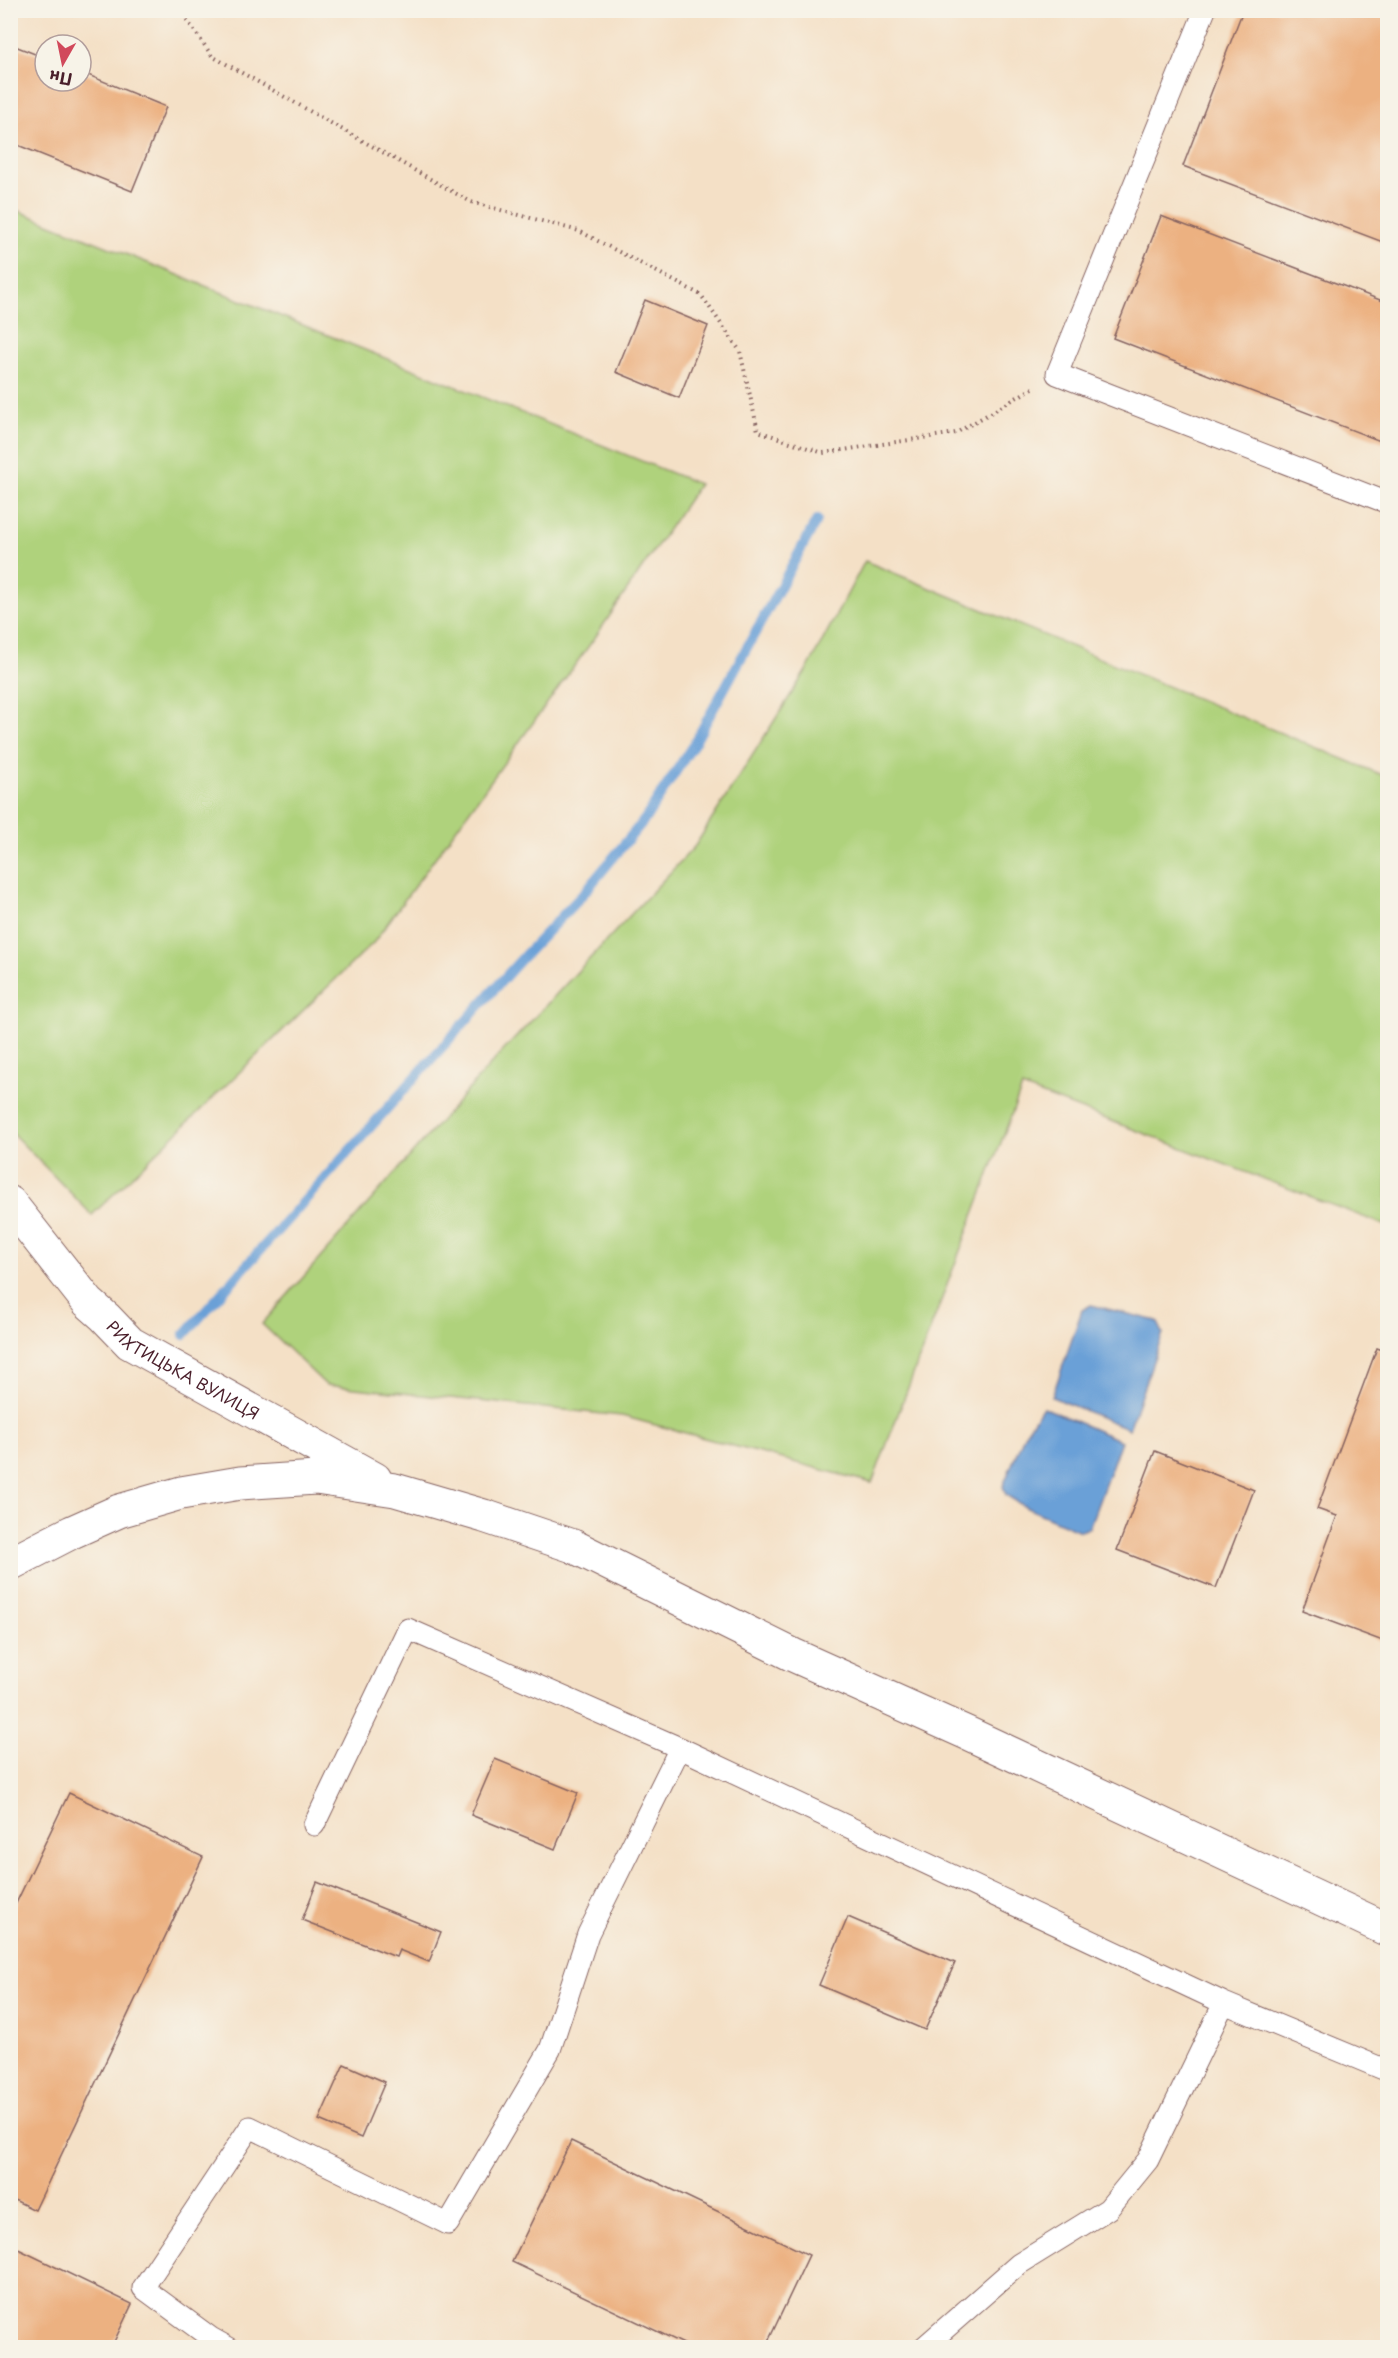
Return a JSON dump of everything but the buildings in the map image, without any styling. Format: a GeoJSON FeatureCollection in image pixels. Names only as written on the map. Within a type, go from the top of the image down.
{"type":"FeatureCollection","features":[{"type":"Feature","properties":{"kind":"street","name":"РИХТИЦЬКА ВУЛИЦЯ"},"geometry":{"type":"LineString","coordinates":[[10,1203],[88,1302],[130,1342],[395,1490]]}},
{"type":"Feature","properties":{"kind":"street"},"geometry":{"type":"LineString","coordinates":[[10,1564],[119,1511],[181,1493],[240,1483],[316,1478],[395,1490],[484,1516],[573,1546],[793,1655],[967,1733],[1388,1930]]}},
{"type":"Feature","properties":{"kind":"lane"},"geometry":{"type":"LineString","coordinates":[[1205,10],[1057,374],[1388,503]]}},
{"type":"Feature","properties":{"kind":"lane"},"geometry":{"type":"LineString","coordinates":[[314,1825],[408,1629],[681,1748],[1224,2003],[1388,2071]]}},
{"type":"Feature","properties":{"kind":"lane"},"geometry":{"type":"LineString","coordinates":[[229,2348],[211,2338],[143,2288],[250,2127],[448,2224],[550,2050],[588,1934],[681,1748]]}},
{"type":"Feature","properties":{"kind":"lane"},"geometry":{"type":"LineString","coordinates":[[923,2348],[1019,2264],[1108,2209],[1148,2160],[1224,2003]]}},
{"type":"Feature","properties":{"kind":"path"},"geometry":{"type":"LineString","coordinates":[[180,10],[212,57],[471,202],[579,231],[700,295],[740,351],[758,431],[823,453],[956,433],[1057,374]]}},
{"type":"Feature","properties":{"kind":"green space"},"geometry":{"type":"Polygon","coordinates":[[[11,208],[699,484],[596,636],[374,942],[92,1215],[11,1132],[11,208]]]}},
{"type":"Feature","properties":{"kind":"green space"},"geometry":{"type":"Polygon","coordinates":[[[865,561],[1387,777],[1387,1226],[1022,1087],[872,1483],[622,1416],[326,1385],[262,1324],[490,1065],[695,846],[809,666],[865,561]]]}},
{"type":"Feature","properties":{"kind":"water"},"geometry":{"type":"Polygon","coordinates":[[[1091,1305],[1157,1321],[1163,1333],[1129,1429],[1052,1397],[1082,1310],[1091,1305]]]}},
{"type":"Feature","properties":{"kind":"water"},"geometry":{"type":"Polygon","coordinates":[[[1043,1407],[1121,1441],[1089,1528],[1080,1531],[1027,1508],[1006,1495],[1003,1486],[1025,1433],[1043,1407]]]}},
{"type":"Feature","properties":{"kind":"waterway"},"geometry":{"type":"LineString","coordinates":[[184,1335],[524,956],[584,893],[645,819],[695,742],[817,520]]}}]}
